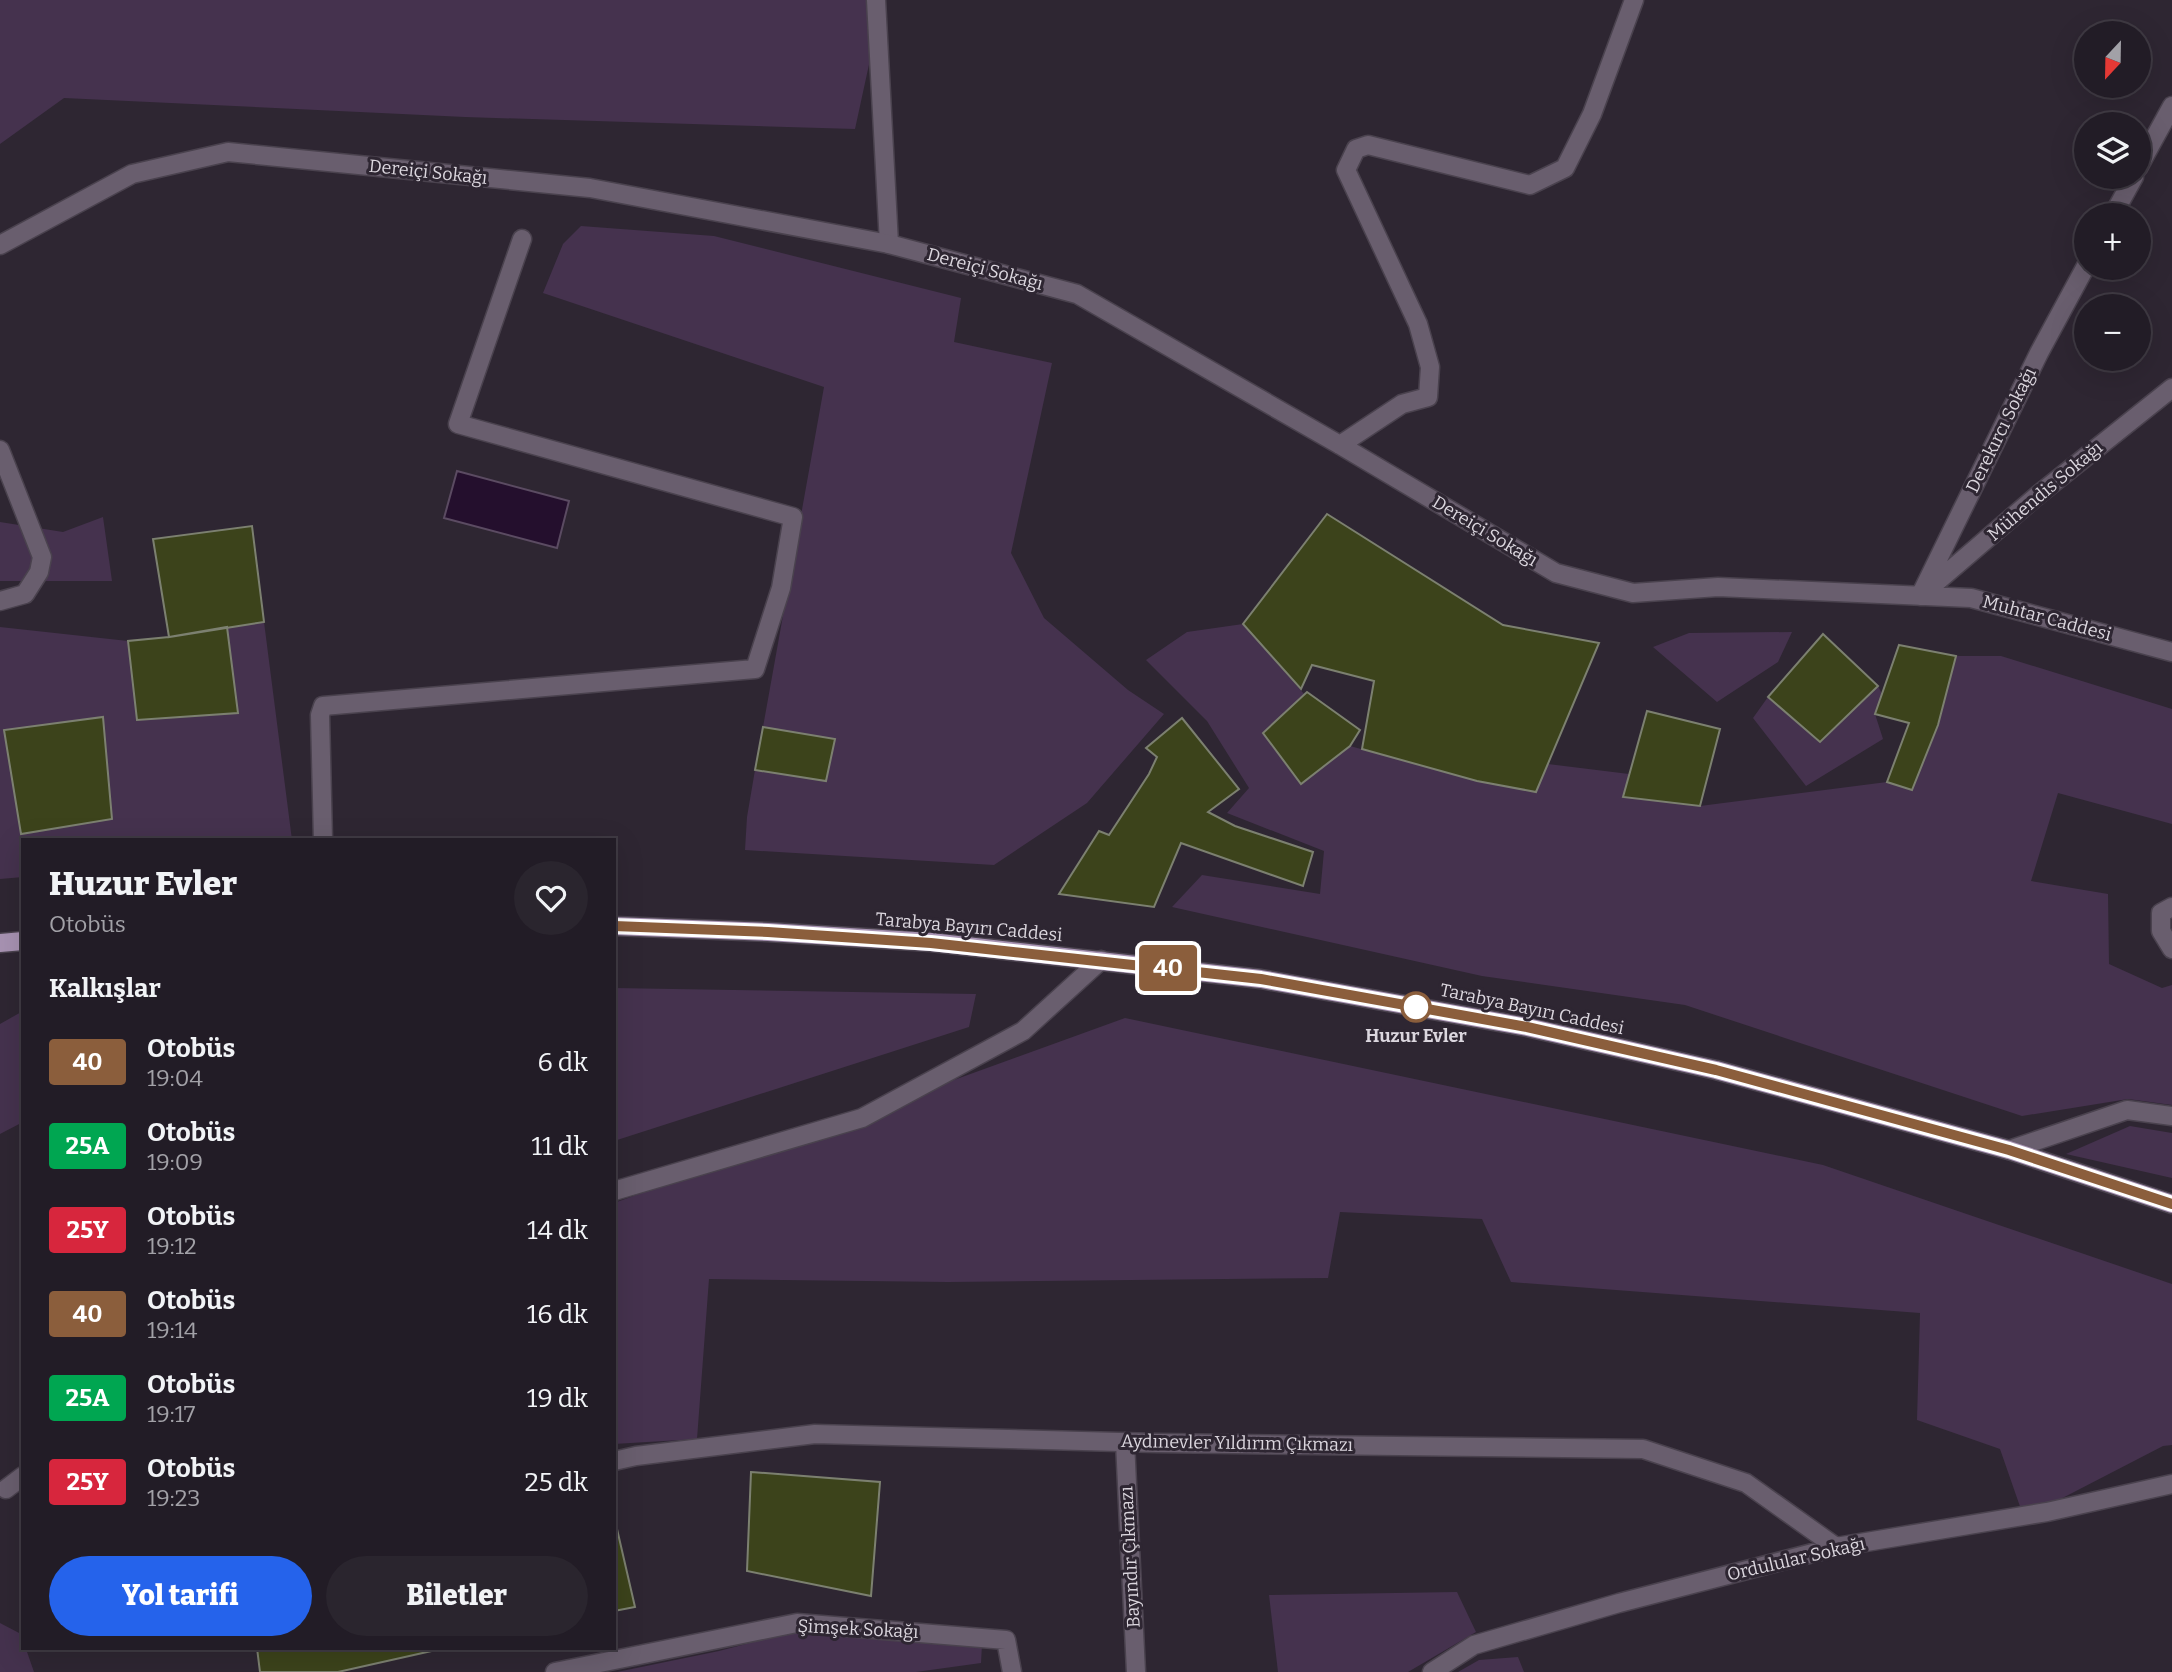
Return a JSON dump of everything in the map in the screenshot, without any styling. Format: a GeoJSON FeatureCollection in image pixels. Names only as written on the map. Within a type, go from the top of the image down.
{"type":"FeatureCollection","features":[{"type":"Feature","properties":{"kind":"main road","name":"Tarabya Bayırı Caddesi"},"geometry":{"type":"LineString","coordinates":[[616,926],[768,932],[917,942],[1261,979],[1527,1027],[1716,1070],[2009,1150],[2172,1204]]}},
{"type":"Feature","properties":{"kind":"main road"},"geometry":{"type":"LineString","coordinates":[[0,943],[21,941]]}},
{"type":"Feature","properties":{"kind":"street"},"geometry":{"type":"LineString","coordinates":[[876,0],[889,244]]}},
{"type":"Feature","properties":{"kind":"street"},"geometry":{"type":"LineString","coordinates":[[1340,445],[1402,404],[1428,397],[1430,367],[1418,324],[1346,170],[1356,149],[1368,145],[1530,185],[1566,168],[1592,114],[1633,0]]}},
{"type":"Feature","properties":{"kind":"street"},"geometry":{"type":"LineString","coordinates":[[2151,144],[2172,106]]}},
{"type":"Feature","properties":{"kind":"street","name":"Dereiçi Sokağı"},"geometry":{"type":"LineString","coordinates":[[0,245],[132,174],[228,152],[590,188],[889,244],[1077,294],[1556,573],[1633,593],[1718,587],[1920,596]]}},
{"type":"Feature","properties":{"kind":"street"},"geometry":{"type":"LineString","coordinates":[[323,838],[320,715],[323,706],[755,668],[781,588],[793,517],[458,424],[522,240]]}},
{"type":"Feature","properties":{"kind":"street","name":"Derekırcı Sokağı"},"geometry":{"type":"LineString","coordinates":[[1920,596],[2039,353],[2078,280]]}},
{"type":"Feature","properties":{"kind":"street","name":"Mühendis Sokağı"},"geometry":{"type":"LineString","coordinates":[[1920,596],[2038,495],[2172,388]]}},
{"type":"Feature","properties":{"kind":"street"},"geometry":{"type":"LineString","coordinates":[[0,450],[43,557],[25,594],[0,601]]}},
{"type":"Feature","properties":{"kind":"street","name":"Muhtar Caddesi"},"geometry":{"type":"LineString","coordinates":[[1920,596],[1971,598],[2172,652]]}},
{"type":"Feature","properties":{"kind":"street"},"geometry":{"type":"LineString","coordinates":[[2172,906],[2161,913],[2161,931],[2172,949]]}},
{"type":"Feature","properties":{"kind":"street"},"geometry":{"type":"LineString","coordinates":[[616,1190],[862,1118],[1023,1031],[1101,960]]}},
{"type":"Feature","properties":{"kind":"street"},"geometry":{"type":"LineString","coordinates":[[2009,1150],[2127,1110],[2172,1116]]}},
{"type":"Feature","properties":{"kind":"street","name":"Aydınevler Yıldırım Çıkmazı"},"geometry":{"type":"LineString","coordinates":[[616,1461],[815,1434],[1643,1449],[1746,1483],[1836,1546]]}},
{"type":"Feature","properties":{"kind":"street","name":"Bayındır Çıkmazı"},"geometry":{"type":"LineString","coordinates":[[1125,1441],[1136,1672]]}},
{"type":"Feature","properties":{"kind":"street"},"geometry":{"type":"LineString","coordinates":[[6,1489],[21,1478]]}},
{"type":"Feature","properties":{"kind":"street","name":"Ordulular Sokağı"},"geometry":{"type":"LineString","coordinates":[[1432,1672],[1474,1645],[1836,1546],[2047,1512],[2172,1484]]}},
{"type":"Feature","properties":{"kind":"street","name":"Şimşek Sokağı"},"geometry":{"type":"LineString","coordinates":[[555,1672],[797,1623],[1006,1640],[1012,1672]]}},
{"type":"Feature","properties":{"kind":"shaded area"},"geometry":{"type":"Polygon","coordinates":[[[0,0],[883,0],[855,129],[465,117],[64,98],[0,144],[0,0]]]}},
{"type":"Feature","properties":{"kind":"shaded area"},"geometry":{"type":"Polygon","coordinates":[[[581,226],[714,236],[961,298],[954,342],[1052,363],[1011,553],[1044,618],[1128,690],[1164,714],[1087,803],[994,865],[745,850],[747,817],[755,770],[826,781],[834,739],[763,727],[824,387],[543,293],[563,244],[581,226]]]}},
{"type":"Feature","properties":{"kind":"shaded area"},"geometry":{"type":"Polygon","coordinates":[[[457,471],[569,501],[557,548],[444,518],[457,471]]]}},
{"type":"Feature","properties":{"kind":"shaded area"},"geometry":{"type":"Polygon","coordinates":[[[103,517],[112,581],[0,581],[0,522],[63,532],[103,517]]]}},
{"type":"Feature","properties":{"kind":"shaded area"},"geometry":{"type":"Polygon","coordinates":[[[264,622],[292,838],[21,838],[21,877],[0,879],[0,627],[128,641],[137,720],[237,713],[227,627],[264,622]],[[103,717],[4,730],[21,834],[112,819],[103,717]]]}},
{"type":"Feature","properties":{"kind":"shaded area"},"geometry":{"type":"Polygon","coordinates":[[[1243,624],[1304,694],[1263,733],[1350,746],[1477,781],[1536,792],[1548,764],[1629,774],[1624,797],[1700,806],[1887,782],[1912,790],[1956,656],[2001,656],[2172,709],[2172,824],[2058,793],[2031,881],[2108,894],[2109,964],[2162,988],[2172,985],[2172,1105],[2128,1099],[2022,1116],[1685,1005],[1482,976],[1172,907],[1202,875],[1320,894],[1324,851],[1227,813],[1249,788],[1207,721],[1146,660],[1187,632],[1243,624]]]}},
{"type":"Feature","properties":{"kind":"shaded area"},"geometry":{"type":"Polygon","coordinates":[[[1792,632],[1778,662],[1717,702],[1653,647],[1689,633],[1792,632]]]}},
{"type":"Feature","properties":{"kind":"shaded area"},"geometry":{"type":"Polygon","coordinates":[[[1878,686],[1882,694],[1875,714],[1883,739],[1806,786],[1753,718],[1768,697],[1820,742],[1878,686]]]}},
{"type":"Feature","properties":{"kind":"shaded area"},"geometry":{"type":"Polygon","coordinates":[[[616,988],[976,994],[969,1027],[616,1140],[616,988]]]}},
{"type":"Feature","properties":{"kind":"shaded area"},"geometry":{"type":"Polygon","coordinates":[[[21,1012],[21,1123],[0,1134],[0,1024],[21,1012]]]}},
{"type":"Feature","properties":{"kind":"shaded area"},"geometry":{"type":"Polygon","coordinates":[[[1125,1018],[1823,1165],[2172,1284],[2172,1445],[2163,1446],[2024,1518],[2000,1449],[1917,1420],[1920,1313],[1511,1282],[1482,1219],[1340,1212],[1328,1278],[948,1282],[709,1279],[697,1439],[616,1444],[616,1202],[1125,1018]]]}},
{"type":"Feature","properties":{"kind":"shaded area"},"geometry":{"type":"Polygon","coordinates":[[[2130,1126],[2172,1133],[2172,1178],[2066,1154],[2130,1126]]]}},
{"type":"Feature","properties":{"kind":"shaded area"},"geometry":{"type":"Polygon","coordinates":[[[1457,1592],[1476,1632],[1408,1672],[1278,1672],[1269,1595],[1457,1592]]]}},
{"type":"Feature","properties":{"kind":"shaded area"},"geometry":{"type":"Polygon","coordinates":[[[0,1623],[21,1634],[21,1650],[26,1650],[34,1672],[0,1672],[0,1623]]]}},
{"type":"Feature","properties":{"kind":"shaded area"},"geometry":{"type":"Polygon","coordinates":[[[792,1632],[982,1644],[981,1663],[916,1672],[617,1672],[719,1651],[792,1632]]]}},
{"type":"Feature","properties":{"kind":"shaded area"},"geometry":{"type":"Polygon","coordinates":[[[1518,1657],[1524,1672],[1458,1672],[1479,1660],[1518,1657]]]}},
{"type":"Feature","properties":{"kind":"building"},"geometry":{"type":"Polygon","coordinates":[[[1327,514],[1503,625],[1599,643],[1536,792],[1477,781],[1362,749],[1374,681],[1312,665],[1301,689],[1243,624],[1327,514]]]}},
{"type":"Feature","properties":{"kind":"building"},"geometry":{"type":"Polygon","coordinates":[[[252,526],[264,622],[169,637],[153,539],[252,526]]]}},
{"type":"Feature","properties":{"kind":"building"},"geometry":{"type":"Polygon","coordinates":[[[227,627],[238,713],[137,720],[128,641],[227,627]]]}},
{"type":"Feature","properties":{"kind":"building"},"geometry":{"type":"Polygon","coordinates":[[[1823,634],[1878,686],[1820,742],[1768,697],[1823,634]]]}},
{"type":"Feature","properties":{"kind":"building"},"geometry":{"type":"Polygon","coordinates":[[[1899,645],[1956,656],[1938,725],[1912,790],[1887,782],[1909,723],[1875,714],[1899,645]]]}},
{"type":"Feature","properties":{"kind":"building"},"geometry":{"type":"Polygon","coordinates":[[[1307,692],[1360,730],[1350,746],[1301,784],[1263,733],[1307,692]]]}},
{"type":"Feature","properties":{"kind":"building"},"geometry":{"type":"Polygon","coordinates":[[[1647,711],[1720,729],[1700,806],[1623,797],[1647,711]]]}},
{"type":"Feature","properties":{"kind":"building"},"geometry":{"type":"Polygon","coordinates":[[[103,717],[112,819],[21,834],[4,730],[103,717]]]}},
{"type":"Feature","properties":{"kind":"building"},"geometry":{"type":"Polygon","coordinates":[[[1182,718],[1239,789],[1208,812],[1235,826],[1313,852],[1303,886],[1181,843],[1154,907],[1059,894],[1099,831],[1109,835],[1149,774],[1157,757],[1146,748],[1182,718]]]}},
{"type":"Feature","properties":{"kind":"building"},"geometry":{"type":"Polygon","coordinates":[[[763,727],[835,739],[826,781],[755,770],[763,727]]]}},
{"type":"Feature","properties":{"kind":"building"},"geometry":{"type":"Polygon","coordinates":[[[751,1472],[880,1482],[871,1596],[747,1571],[751,1472]]]}},
{"type":"Feature","properties":{"kind":"building"},"geometry":{"type":"Polygon","coordinates":[[[616,1525],[635,1607],[616,1611],[616,1525]]]}},
{"type":"Feature","properties":{"kind":"building"},"geometry":{"type":"Polygon","coordinates":[[[257,1650],[436,1650],[338,1672],[260,1672],[257,1650]]]}},
{"type":"Feature","properties":{"kind":"bus line","name":"40"},"geometry":{"type":"LineString","coordinates":[[616,926],[768,932],[931,943],[1261,979],[1527,1027],[1716,1070],[2009,1150],[2172,1204]]}},
{"type":"Feature","properties":{"kind":"place","name":"Huzur Evler"},"geometry":{"type":"Point","coordinates":[1416,1007]}}]}
